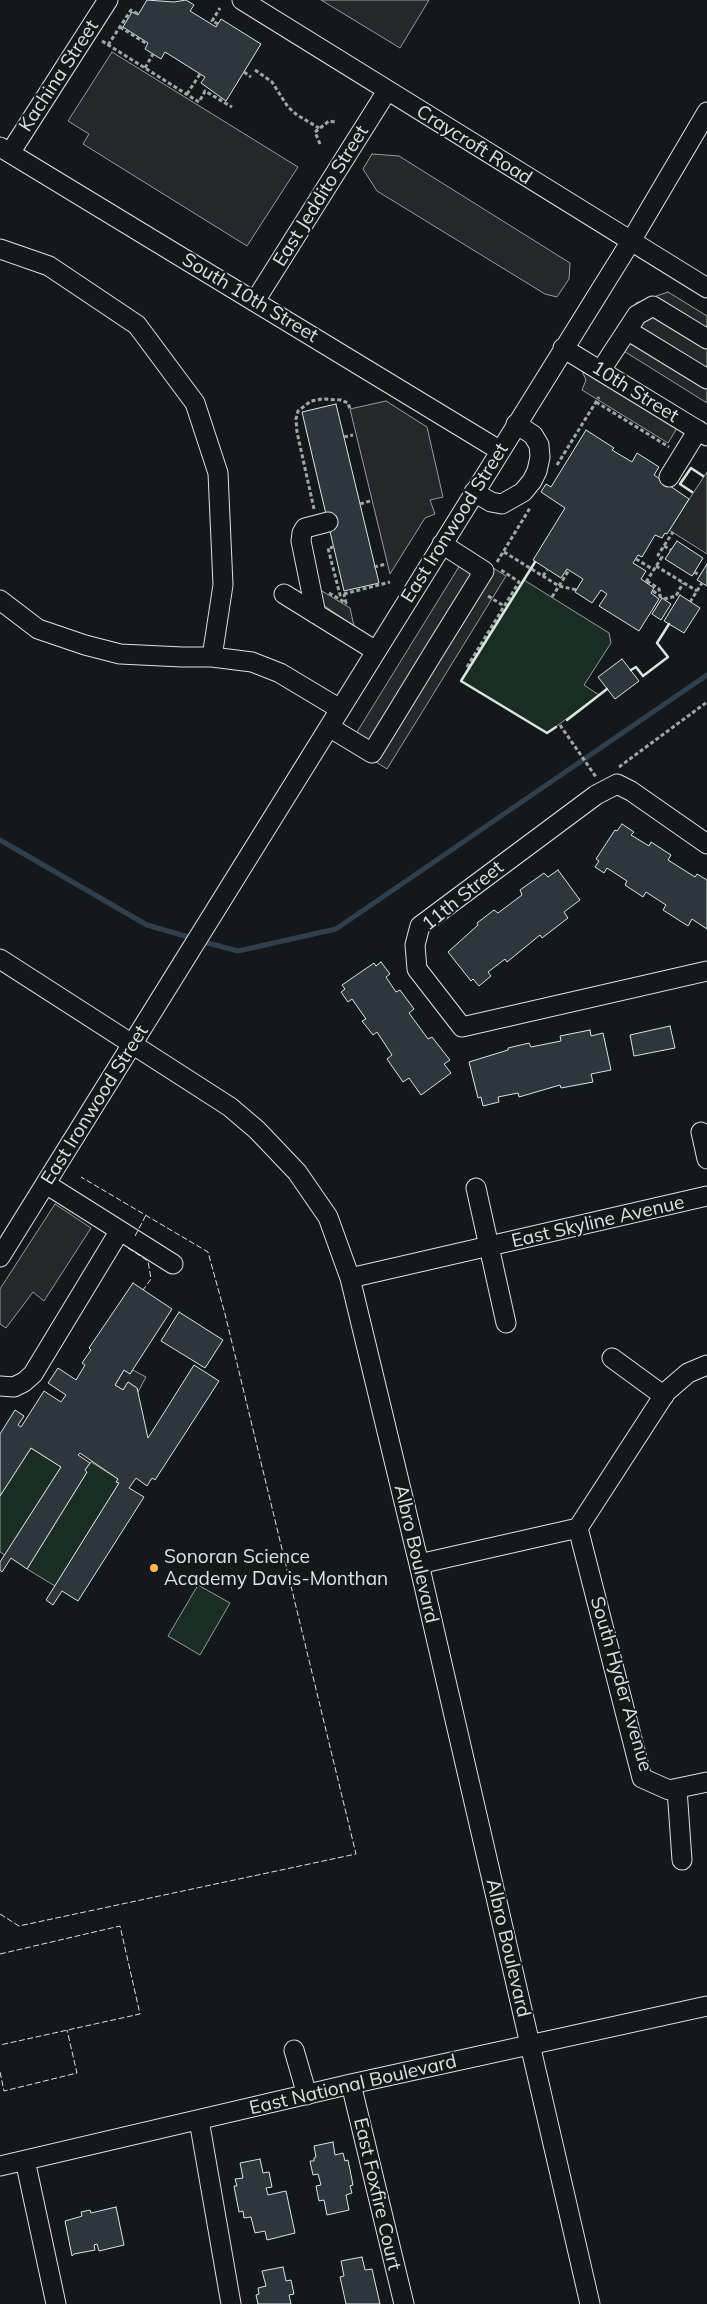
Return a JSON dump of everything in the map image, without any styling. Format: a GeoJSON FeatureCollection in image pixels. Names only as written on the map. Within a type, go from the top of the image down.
{"type":"FeatureCollection","features":[{"type":"Feature","properties":{"kind":"street","name":"Kachina Street"},"geometry":{"type":"LineString","coordinates":[[5,150],[108,0]]}},
{"type":"Feature","properties":{"kind":"street","name":"Craycroft Road"},"geometry":{"type":"LineString","coordinates":[[242,0],[386,91],[707,288]]}},
{"type":"Feature","properties":{"kind":"street","name":"East Jeddito Street"},"geometry":{"type":"LineString","coordinates":[[255,301],[386,91]]}},
{"type":"Feature","properties":{"kind":"street","name":"East Ironwood Street"},"geometry":{"type":"LineString","coordinates":[[0,1257],[499,450],[631,241],[707,112]]}},
{"type":"Feature","properties":{"kind":"street","name":"South 10th Street"},"geometry":{"type":"LineString","coordinates":[[5,150],[499,450]]}},
{"type":"Feature","properties":{"kind":"street"},"geometry":{"type":"LineString","coordinates":[[0,248],[50,266],[137,325],[195,404],[218,473],[223,585],[212,657]]}},
{"type":"Feature","properties":{"kind":"street"},"geometry":{"type":"LineString","coordinates":[[600,370],[637,315],[653,306],[707,339]]}},
{"type":"Feature","properties":{"kind":"street"},"geometry":{"type":"LineString","coordinates":[[627,330],[707,378]]}},
{"type":"Feature","properties":{"kind":"street","name":"10th Street"},"geometry":{"type":"LineString","coordinates":[[564,348],[703,433]]}},
{"type":"Feature","properties":{"kind":"street"},"geometry":{"type":"LineString","coordinates":[[474,492],[491,502],[502,504],[523,492],[532,481],[540,457],[538,445],[533,435],[516,424]]}},
{"type":"Feature","properties":{"kind":"street"},"geometry":{"type":"LineString","coordinates":[[669,477],[703,433]]}},
{"type":"Feature","properties":{"kind":"street"},"geometry":{"type":"LineString","coordinates":[[316,614],[301,541],[302,532],[305,528],[323,523]]}},
{"type":"Feature","properties":{"kind":"street"},"geometry":{"type":"LineString","coordinates":[[329,727],[372,753],[426,666],[484,571],[442,544]]}},
{"type":"Feature","properties":{"kind":"street"},"geometry":{"type":"LineString","coordinates":[[284,594],[376,651]]}},
{"type":"Feature","properties":{"kind":"street"},"geometry":{"type":"LineString","coordinates":[[0,600],[38,629],[86,646],[120,654],[182,658],[212,657],[252,662],[280,673],[340,709]]}},
{"type":"Feature","properties":{"kind":"street","name":"11th Street"},"geometry":{"type":"LineString","coordinates":[[707,844],[630,790],[617,784],[596,794],[420,926],[415,945],[417,969],[462,1027],[707,971]]}},
{"type":"Feature","properties":{"kind":"street","name":"Albro Boulevard"},"geometry":{"type":"LineString","coordinates":[[0,959],[230,1108],[257,1130],[297,1172],[328,1217],[350,1278],[419,1564],[590,2304]]}},
{"type":"Feature","properties":{"kind":"street"},"geometry":{"type":"LineString","coordinates":[[701,1132],[707,1159]]}},
{"type":"Feature","properties":{"kind":"street"},"geometry":{"type":"LineString","coordinates":[[46,1184],[119,1232],[173,1264]]}},
{"type":"Feature","properties":{"kind":"street","name":"East Skyline Avenue"},"geometry":{"type":"LineString","coordinates":[[476,1188],[490,1247]]}},
{"type":"Feature","properties":{"kind":"street","name":"East Skyline Avenue"},"geometry":{"type":"LineString","coordinates":[[350,1278],[707,1196]]}},
{"type":"Feature","properties":{"kind":"street"},"geometry":{"type":"LineString","coordinates":[[0,1386],[14,1387],[34,1374],[119,1232]]}},
{"type":"Feature","properties":{"kind":"street"},"geometry":{"type":"LineString","coordinates":[[490,1247],[506,1323]]}},
{"type":"Feature","properties":{"kind":"street"},"geometry":{"type":"LineString","coordinates":[[612,1358],[664,1396]]}},
{"type":"Feature","properties":{"kind":"street"},"geometry":{"type":"LineString","coordinates":[[419,1564],[578,1528],[664,1396],[676,1382],[688,1373],[707,1365]]}},
{"type":"Feature","properties":{"kind":"street","name":"South Hyder Avenue"},"geometry":{"type":"LineString","coordinates":[[578,1528],[642,1778],[669,1790],[707,1782]]}},
{"type":"Feature","properties":{"kind":"street"},"geometry":{"type":"LineString","coordinates":[[677,1788],[682,1860]]}},
{"type":"Feature","properties":{"kind":"street","name":"East National Boulevard"},"geometry":{"type":"LineString","coordinates":[[0,2166],[351,2084],[707,2006]]}},
{"type":"Feature","properties":{"kind":"street"},"geometry":{"type":"LineString","coordinates":[[294,2050],[307,2095]]}},
{"type":"Feature","properties":{"kind":"street","name":"East Foxfire Court"},"geometry":{"type":"LineString","coordinates":[[351,2084],[404,2304]]}},
{"type":"Feature","properties":{"kind":"street"},"geometry":{"type":"LineString","coordinates":[[199,2120],[231,2304]]}},
{"type":"Feature","properties":{"kind":"street"},"geometry":{"type":"LineString","coordinates":[[25,2160],[56,2304]]}},
{"type":"Feature","properties":{"kind":"path"},"geometry":{"type":"LineString","coordinates":[[218,24],[212,20],[220,8]]}},
{"type":"Feature","properties":{"kind":"path"},"geometry":{"type":"LineString","coordinates":[[108,45],[131,10],[138,14]]}},
{"type":"Feature","properties":{"kind":"path"},"geometry":{"type":"LineString","coordinates":[[120,27],[148,44]]}},
{"type":"Feature","properties":{"kind":"path"},"geometry":{"type":"LineString","coordinates":[[100,40],[199,102],[205,91],[232,107]]}},
{"type":"Feature","properties":{"kind":"path"},"geometry":{"type":"LineString","coordinates":[[145,68],[153,54]]}},
{"type":"Feature","properties":{"kind":"path"},"geometry":{"type":"LineString","coordinates":[[254,70],[272,82],[288,107],[297,115],[319,128]]}},
{"type":"Feature","properties":{"kind":"path"},"geometry":{"type":"LineString","coordinates":[[244,72],[251,77]]}},
{"type":"Feature","properties":{"kind":"path"},"geometry":{"type":"LineString","coordinates":[[187,94],[200,74]]}},
{"type":"Feature","properties":{"kind":"path"},"geometry":{"type":"LineString","coordinates":[[320,144],[314,132],[329,121],[335,122]]}},
{"type":"Feature","properties":{"kind":"path"},"geometry":{"type":"LineString","coordinates":[[323,523],[297,432],[296,419],[298,411],[304,405],[322,399],[341,400],[348,403],[350,409]]}},
{"type":"Feature","properties":{"kind":"path"},"geometry":{"type":"LineString","coordinates":[[596,402],[672,449]]}},
{"type":"Feature","properties":{"kind":"path"},"geometry":{"type":"LineString","coordinates":[[344,437],[353,435]]}},
{"type":"Feature","properties":{"kind":"path"},"geometry":{"type":"LineString","coordinates":[[360,504],[370,501]]}},
{"type":"Feature","properties":{"kind":"path"},"geometry":{"type":"LineString","coordinates":[[673,532],[658,555],[662,557],[646,582],[659,589],[662,600],[676,596],[683,583]]}},
{"type":"Feature","properties":{"kind":"path"},"geometry":{"type":"LineString","coordinates":[[664,546],[671,550]]}},
{"type":"Feature","properties":{"kind":"path"},"geometry":{"type":"LineString","coordinates":[[334,547],[328,548],[340,595],[390,582]]}},
{"type":"Feature","properties":{"kind":"path"},"geometry":{"type":"LineString","coordinates":[[504,552],[559,586],[577,590]]}},
{"type":"Feature","properties":{"kind":"path"},"geometry":{"type":"LineString","coordinates":[[636,559],[654,570]]}},
{"type":"Feature","properties":{"kind":"path"},"geometry":{"type":"LineString","coordinates":[[374,567],[386,564]]}},
{"type":"Feature","properties":{"kind":"path"},"geometry":{"type":"LineString","coordinates":[[467,667],[519,582],[495,566]]}},
{"type":"Feature","properties":{"kind":"path"},"geometry":{"type":"LineString","coordinates":[[656,566],[697,591]]}},
{"type":"Feature","properties":{"kind":"path"},"geometry":{"type":"LineString","coordinates":[[543,576],[547,570]]}},
{"type":"Feature","properties":{"kind":"path"},"geometry":{"type":"LineString","coordinates":[[552,597],[569,570]]}},
{"type":"Feature","properties":{"kind":"path"},"geometry":{"type":"LineString","coordinates":[[694,572],[700,575]]}},
{"type":"Feature","properties":{"kind":"path"},"geometry":{"type":"LineString","coordinates":[[690,602],[702,583]]}},
{"type":"Feature","properties":{"kind":"path"},"geometry":{"type":"LineString","coordinates":[[653,590],[660,595]]}},
{"type":"Feature","properties":{"kind":"path"},"geometry":{"type":"LineString","coordinates":[[616,769],[707,702]]}},
{"type":"Feature","properties":{"kind":"path"},"geometry":{"type":"LineString","coordinates":[[560,725],[599,781]]}},
{"type":"Feature","properties":{"kind":"green space"},"geometry":{"type":"Polygon","coordinates":[[[524,580],[609,633],[611,643],[584,685],[599,695],[547,733],[461,681],[524,580]]]}},
{"type":"Feature","properties":{"kind":"green space"},"geometry":{"type":"Polygon","coordinates":[[[31,1448],[61,1467],[5,1555],[0,1552],[0,1496],[31,1448]]]}},
{"type":"Feature","properties":{"kind":"green space"},"geometry":{"type":"Polygon","coordinates":[[[91,1462],[118,1479],[117,1482],[119,1483],[55,1586],[27,1569],[87,1472],[85,1470],[91,1462]]]}},
{"type":"Feature","properties":{"kind":"green space"},"geometry":{"type":"Polygon","coordinates":[[[198,1585],[230,1603],[200,1655],[168,1636],[198,1585]]]}},
{"type":"Feature","properties":{"kind":"shaded area"},"geometry":{"type":"Polygon","coordinates":[[[321,0],[429,0],[400,48],[321,0]]]}},
{"type":"Feature","properties":{"kind":"shaded area"},"geometry":{"type":"Polygon","coordinates":[[[112,52],[298,167],[247,246],[83,144],[89,134],[68,121],[112,52]]]}},
{"type":"Feature","properties":{"kind":"shaded area"},"geometry":{"type":"Polygon","coordinates":[[[372,154],[399,156],[570,263],[569,279],[557,297],[545,294],[377,191],[363,169],[372,154]]]}},
{"type":"Feature","properties":{"kind":"shaded area"},"geometry":{"type":"Polygon","coordinates":[[[668,292],[707,316],[707,403],[611,343],[636,303],[668,292]]]}},
{"type":"Feature","properties":{"kind":"shaded area"},"geometry":{"type":"Polygon","coordinates":[[[582,371],[677,428],[668,443],[582,390],[586,380],[582,371]]]}},
{"type":"Feature","properties":{"kind":"shaded area"},"geometry":{"type":"Polygon","coordinates":[[[386,401],[427,427],[443,497],[430,500],[435,514],[425,518],[390,574],[350,409],[386,401]]]}},
{"type":"Feature","properties":{"kind":"shaded area"},"geometry":{"type":"Polygon","coordinates":[[[707,472],[707,554],[669,530],[707,472]]]}},
{"type":"Feature","properties":{"kind":"shaded area"},"geometry":{"type":"Polygon","coordinates":[[[468,552],[506,576],[387,769],[349,745],[468,552]]]}},
{"type":"Feature","properties":{"kind":"shaded area"},"geometry":{"type":"Polygon","coordinates":[[[317,588],[350,608],[354,626],[323,605],[317,588]]]}},
{"type":"Feature","properties":{"kind":"shaded area"},"geometry":{"type":"Polygon","coordinates":[[[55,1204],[91,1228],[44,1301],[33,1292],[6,1328],[0,1324],[0,1289],[55,1204]]]}},
{"type":"Feature","properties":{"kind":"shaded area"},"geometry":{"type":"Polygon","coordinates":[[[124,1370],[130,1374],[133,1370],[146,1377],[138,1392],[137,1388],[128,1382],[123,1390],[115,1385],[124,1370]]]}},
{"type":"Feature","properties":{"kind":"building"},"geometry":{"type":"Polygon","coordinates":[[[147,0],[174,2],[186,0],[194,5],[190,11],[216,27],[221,19],[261,44],[226,101],[201,83],[205,77],[165,52],[161,59],[145,49],[148,43],[123,27],[132,12],[138,15],[147,0]]]}},
{"type":"Feature","properties":{"kind":"building"},"geometry":{"type":"Polygon","coordinates":[[[336,404],[379,583],[344,591],[302,412],[336,404]]]}},
{"type":"Feature","properties":{"kind":"building"},"geometry":{"type":"Polygon","coordinates":[[[586,430],[614,448],[612,450],[632,462],[637,453],[659,467],[654,475],[689,499],[667,534],[665,533],[662,538],[655,535],[642,557],[638,555],[633,563],[646,571],[641,579],[654,588],[651,593],[659,599],[639,631],[599,606],[607,594],[601,590],[592,603],[575,592],[583,579],[567,569],[561,578],[533,560],[565,508],[541,492],[546,484],[551,487],[586,430]]]}},
{"type":"Feature","properties":{"kind":"building"},"geometry":{"type":"Polygon","coordinates":[[[677,541],[703,558],[692,576],[665,559],[677,541]]]}},
{"type":"Feature","properties":{"kind":"building"},"geometry":{"type":"Polygon","coordinates":[[[707,564],[707,586],[697,580],[707,564]]]}},
{"type":"Feature","properties":{"kind":"building"},"geometry":{"type":"Polygon","coordinates":[[[680,595],[700,608],[684,633],[664,621],[680,595]]]}},
{"type":"Feature","properties":{"kind":"building"},"geometry":{"type":"Polygon","coordinates":[[[662,598],[671,604],[661,620],[652,614],[662,598]]]}},
{"type":"Feature","properties":{"kind":"building"},"geometry":{"type":"Polygon","coordinates":[[[622,659],[639,681],[615,699],[598,677],[622,659]]]}},
{"type":"Feature","properties":{"kind":"building"},"geometry":{"type":"Polygon","coordinates":[[[622,824],[634,832],[631,835],[649,846],[651,842],[671,855],[668,860],[695,877],[697,874],[707,880],[707,929],[692,919],[688,926],[663,910],[666,905],[646,892],[643,897],[625,885],[627,881],[607,868],[604,873],[595,867],[599,861],[596,859],[615,830],[617,831],[622,824]]]}},
{"type":"Feature","properties":{"kind":"building"},"geometry":{"type":"Polygon","coordinates":[[[558,870],[580,900],[564,912],[568,918],[542,938],[540,935],[507,962],[505,959],[488,972],[491,976],[479,986],[473,979],[471,981],[448,952],[478,925],[477,923],[494,910],[498,913],[522,895],[520,890],[544,873],[548,877],[558,870]]]}},
{"type":"Feature","properties":{"kind":"building"},"geometry":{"type":"Polygon","coordinates":[[[381,962],[390,974],[386,977],[396,992],[400,990],[414,1009],[409,1013],[428,1039],[432,1037],[450,1060],[444,1064],[451,1073],[421,1095],[409,1078],[403,1082],[387,1059],[392,1055],[377,1032],[373,1035],[362,1021],[366,1019],[352,999],[348,1002],[341,992],[345,989],[342,985],[374,963],[376,966],[381,962]]]}},
{"type":"Feature","properties":{"kind":"building"},"geometry":{"type":"Polygon","coordinates":[[[670,1026],[675,1048],[634,1056],[630,1035],[670,1026]]]}},
{"type":"Feature","properties":{"kind":"building"},"geometry":{"type":"Polygon","coordinates":[[[590,1030],[591,1036],[603,1033],[611,1070],[591,1074],[593,1082],[561,1088],[560,1085],[519,1097],[518,1093],[498,1097],[499,1102],[483,1106],[481,1097],[478,1098],[469,1062],[508,1050],[508,1048],[529,1043],[531,1047],[561,1041],[560,1036],[590,1030]]]}},
{"type":"Feature","properties":{"kind":"building"},"geometry":{"type":"Polygon","coordinates":[[[133,1283],[172,1309],[130,1374],[124,1370],[115,1385],[123,1390],[128,1382],[137,1388],[148,1438],[194,1365],[219,1381],[155,1480],[152,1478],[147,1486],[136,1478],[129,1488],[144,1497],[78,1601],[62,1591],[53,1605],[46,1600],[119,1483],[116,1482],[118,1479],[80,1453],[78,1455],[90,1463],[85,1470],[87,1472],[27,1569],[11,1558],[2,1572],[0,1570],[0,1562],[61,1467],[31,1448],[0,1496],[0,1434],[15,1410],[24,1416],[18,1425],[21,1427],[44,1391],[61,1402],[66,1395],[48,1383],[58,1368],[76,1380],[85,1365],[82,1363],[91,1350],[89,1348],[133,1283]]]}},
{"type":"Feature","properties":{"kind":"building"},"geometry":{"type":"Polygon","coordinates":[[[179,1312],[223,1340],[205,1368],[161,1341],[179,1312]]]}},
{"type":"Feature","properties":{"kind":"building"},"geometry":{"type":"Polygon","coordinates":[[[333,2142],[335,2155],[343,2153],[345,2161],[348,2160],[353,2185],[350,2186],[352,2193],[346,2195],[349,2210],[327,2215],[324,2200],[319,2201],[316,2186],[321,2185],[318,2174],[313,2175],[310,2161],[314,2161],[316,2157],[314,2146],[333,2142]]]}},
{"type":"Feature","properties":{"kind":"building"},"geometry":{"type":"Polygon","coordinates":[[[260,2159],[263,2173],[269,2172],[272,2187],[266,2188],[268,2195],[286,2191],[295,2233],[267,2240],[265,2231],[255,2233],[251,2217],[244,2218],[243,2211],[239,2212],[234,2186],[237,2186],[235,2179],[243,2178],[240,2163],[260,2159]]]}},
{"type":"Feature","properties":{"kind":"building"},"geometry":{"type":"Polygon","coordinates":[[[116,2207],[124,2245],[99,2251],[97,2244],[94,2245],[95,2250],[72,2256],[65,2221],[82,2216],[81,2212],[90,2210],[91,2213],[116,2207]]]}},
{"type":"Feature","properties":{"kind":"building"},"geometry":{"type":"Polygon","coordinates":[[[362,2257],[365,2270],[372,2269],[380,2304],[346,2304],[340,2277],[344,2276],[341,2261],[362,2257]]]}},
{"type":"Feature","properties":{"kind":"building"},"geometry":{"type":"Polygon","coordinates":[[[283,2267],[286,2281],[291,2280],[294,2294],[289,2295],[291,2304],[258,2304],[256,2295],[259,2294],[258,2288],[266,2286],[262,2271],[283,2267]]]}},
{"type":"Feature","properties":{"kind":"waterway"},"geometry":{"type":"LineString","coordinates":[[200,941],[238,951],[336,929],[707,675]]}},
{"type":"Feature","properties":{"kind":"waterway"},"geometry":{"type":"LineString","coordinates":[[0,840],[147,925],[192,938]]}},
{"type":"Feature","properties":{"kind":"fence"},"geometry":{"type":"LineString","coordinates":[[0,1914],[19,1926],[356,1854],[225,1314],[208,1252],[81,1177]]}},
{"type":"Feature","properties":{"kind":"fence"},"geometry":{"type":"LineString","coordinates":[[135,1236],[146,1215]]}},
{"type":"Feature","properties":{"kind":"fence"},"geometry":{"type":"LineString","coordinates":[[128,1248],[148,1261],[151,1279],[143,1290]]}},
{"type":"Feature","properties":{"kind":"fence"},"geometry":{"type":"LineString","coordinates":[[0,1954],[120,1926],[140,2014],[0,2045]]}},
{"type":"Feature","properties":{"kind":"fence"},"geometry":{"type":"LineString","coordinates":[[0,2072],[4,2091],[77,2073],[67,2030]]}},
{"type":"Feature","properties":{"kind":"wall"},"geometry":{"type":"LineString","coordinates":[[692,492],[680,484],[691,468],[703,476]]}},
{"type":"Feature","properties":{"kind":"wall"},"geometry":{"type":"LineString","coordinates":[[535,562],[461,681],[547,733],[556,727]]}},
{"type":"Feature","properties":{"kind":"wall"},"geometry":{"type":"LineString","coordinates":[[631,670],[636,667],[643,676],[668,657],[657,643],[669,624]]}},
{"type":"Feature","properties":{"kind":"wall"},"geometry":{"type":"LineString","coordinates":[[567,720],[607,689]]}},
{"type":"Feature","properties":{"kind":"place","name":"Sonoran Science Academy Davis-Monthan"},"geometry":{"type":"Point","coordinates":[154,1568]}}]}
